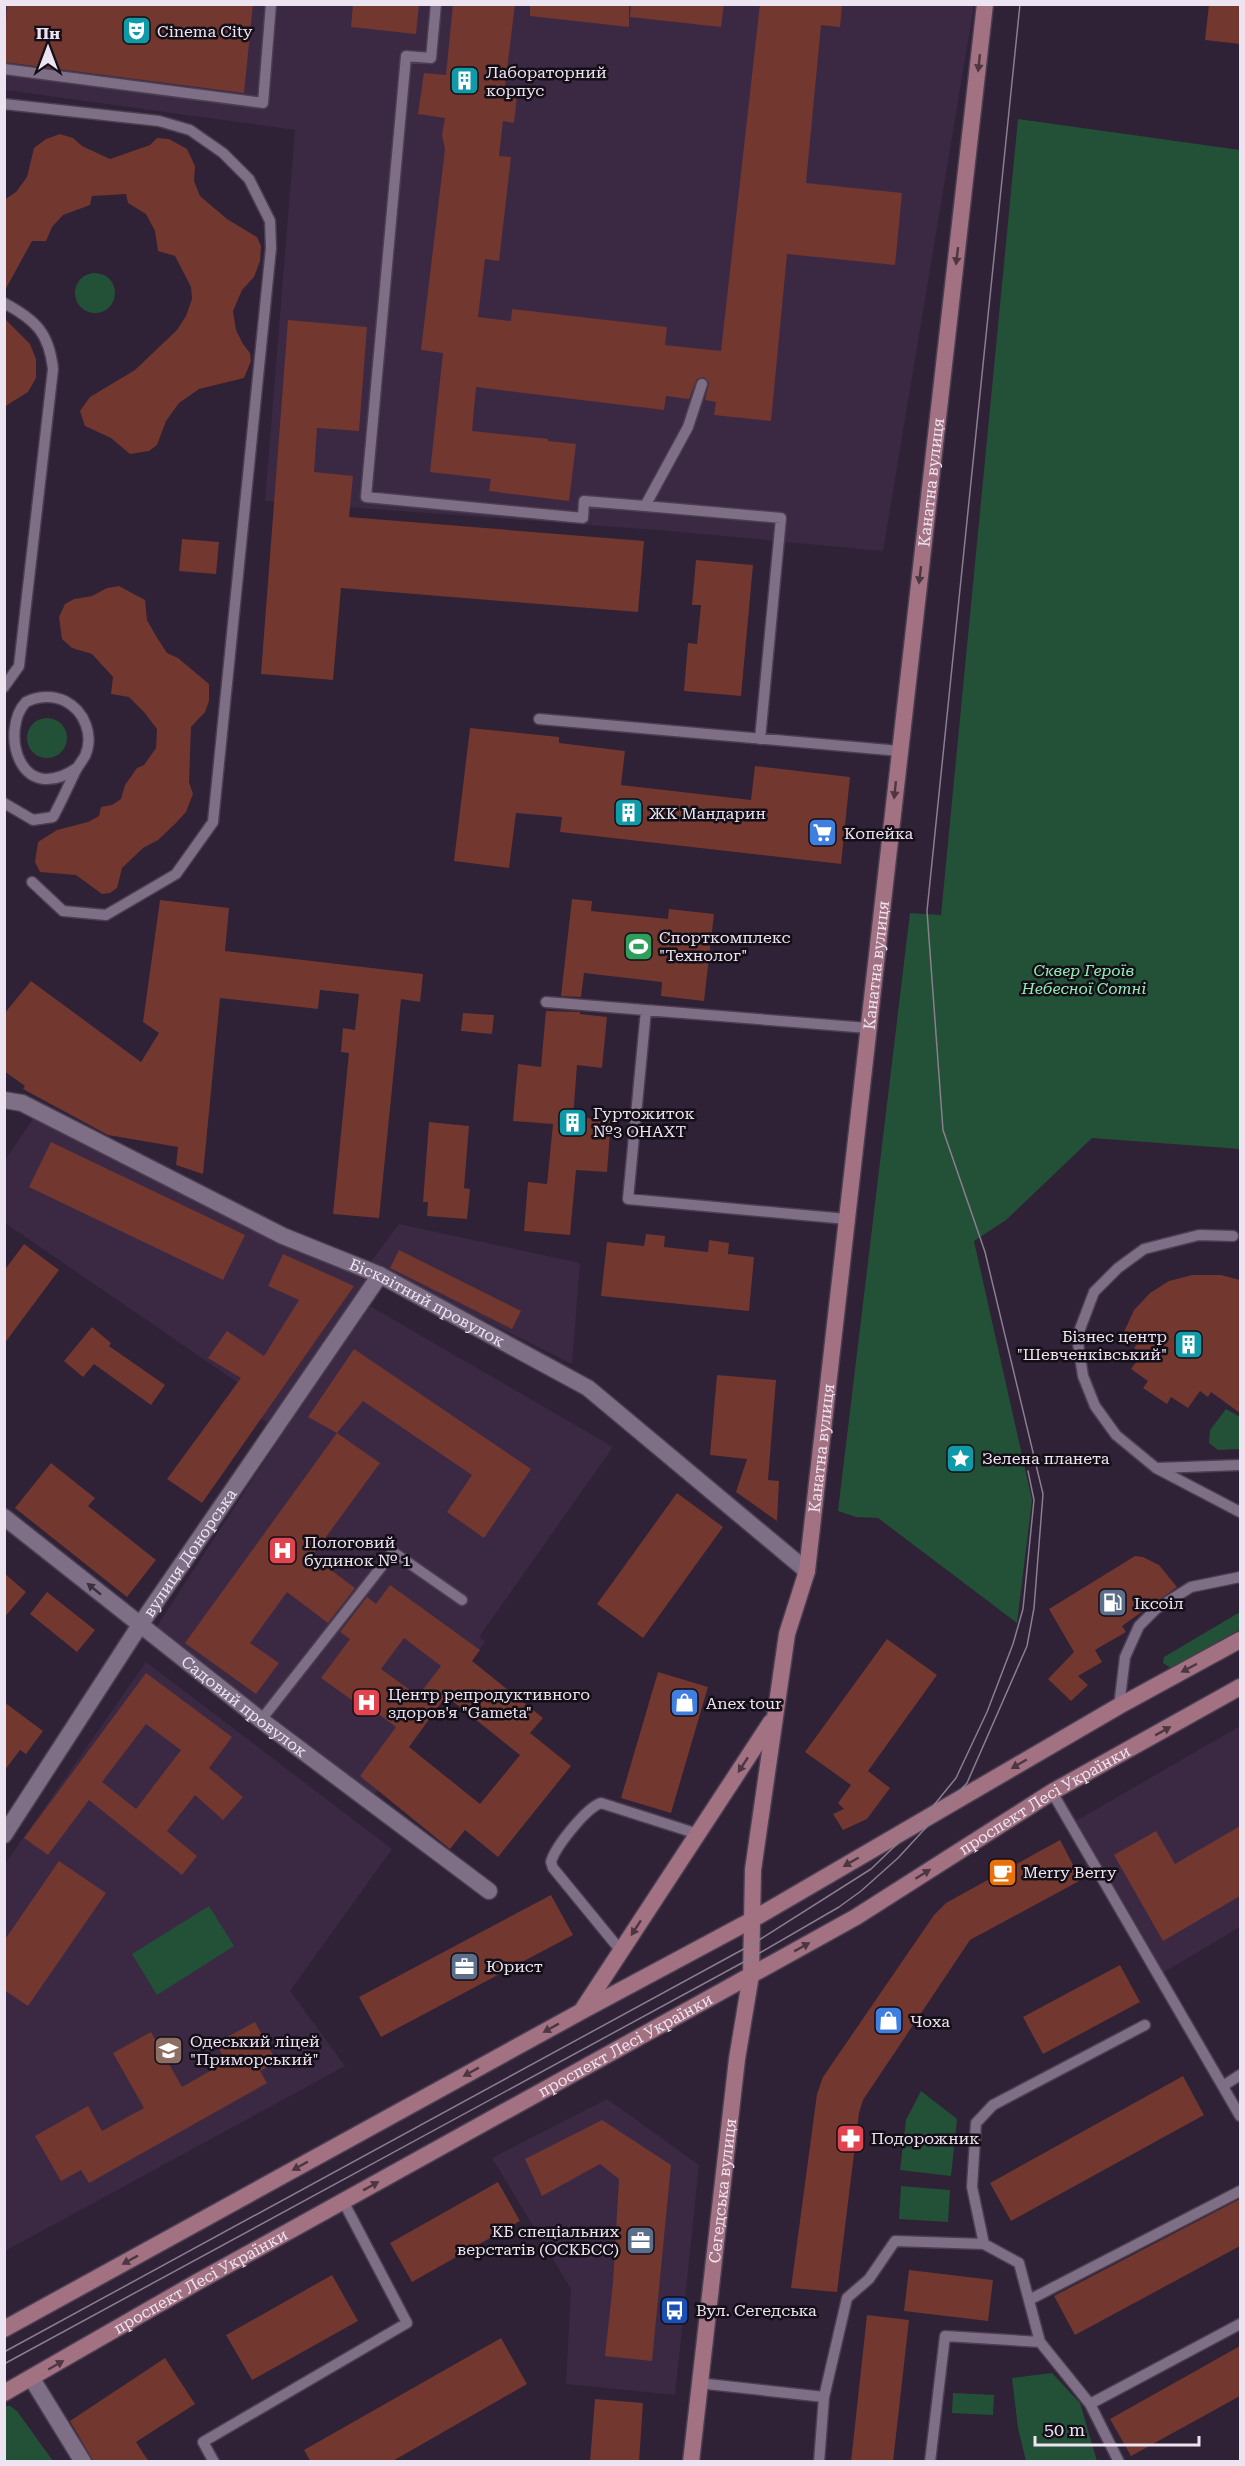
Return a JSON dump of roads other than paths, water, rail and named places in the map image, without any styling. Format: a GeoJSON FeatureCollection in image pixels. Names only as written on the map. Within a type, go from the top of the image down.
{"type":"FeatureCollection","features":[{"type":"Feature","properties":{"kind":"main road","name":"Канатна вулиця"},"geometry":{"type":"LineString","coordinates":[[750,1921],[753,1870],[788,1634],[807,1571],[985,4]]}},
{"type":"Feature","properties":{"kind":"main road"},"geometry":{"type":"LineString","coordinates":[[4,2329],[582,2010],[750,1921],[1119,1706],[1240,1640]]}},
{"type":"Feature","properties":{"kind":"main road","name":"проспект Лесі Українки"},"geometry":{"type":"LineString","coordinates":[[4,2393],[32,2379],[199,2281],[856,1917],[1052,1792],[1240,1687]]}},
{"type":"Feature","properties":{"kind":"main road"},"geometry":{"type":"LineString","coordinates":[[582,2010],[775,1716]]}},
{"type":"Feature","properties":{"kind":"main road","name":"Сегедська вулиця"},"geometry":{"type":"LineString","coordinates":[[691,2462],[698,2383],[737,2060],[751,1975],[750,1921]]}},
{"type":"Feature","properties":{"kind":"street","name":"Бісквітний провулок"},"geometry":{"type":"LineString","coordinates":[[4,1100],[22,1103],[283,1236],[380,1275],[588,1388],[807,1571]]}},
{"type":"Feature","properties":{"kind":"street","name":"вулиця Донорська"},"geometry":{"type":"LineString","coordinates":[[4,1834],[140,1625],[380,1275]]}},
{"type":"Feature","properties":{"kind":"street","name":"Садовий провулок"},"geometry":{"type":"LineString","coordinates":[[4,1517],[261,1720],[489,1891]]}},
{"type":"Feature","properties":{"kind":"street"},"geometry":{"type":"LineString","coordinates":[[32,2379],[82,2462]]}},
{"type":"Feature","properties":{"kind":"lane"},"geometry":{"type":"LineString","coordinates":[[4,69],[262,103],[271,4]]}},
{"type":"Feature","properties":{"kind":"lane"},"geometry":{"type":"LineString","coordinates":[[436,4],[431,58],[406,56],[366,497],[583,518],[584,501],[781,518],[760,739]]}},
{"type":"Feature","properties":{"kind":"lane"},"geometry":{"type":"LineString","coordinates":[[4,104],[159,121],[190,130],[223,153],[249,179],[270,222],[271,248],[213,822],[176,874],[106,915],[63,911],[32,882]]}},
{"type":"Feature","properties":{"kind":"lane"},"geometry":{"type":"LineString","coordinates":[[4,303],[28,315],[42,332],[51,350],[53,369],[19,666],[4,687]]}},
{"type":"Feature","properties":{"kind":"lane"},"geometry":{"type":"LineString","coordinates":[[645,506],[688,427],[702,384]]}},
{"type":"Feature","properties":{"kind":"lane"},"geometry":{"type":"LineString","coordinates":[[4,803],[33,820],[53,817],[87,749],[87,728],[81,715],[72,705],[59,698],[33,699],[21,705],[12,715],[6,727],[5,740],[8,754],[15,765],[25,774],[37,779],[52,780],[65,776],[77,768]]}},
{"type":"Feature","properties":{"kind":"lane"},"geometry":{"type":"LineString","coordinates":[[539,719],[900,751]]}},
{"type":"Feature","properties":{"kind":"lane"},"geometry":{"type":"LineString","coordinates":[[546,1002],[868,1028]]}},
{"type":"Feature","properties":{"kind":"lane"},"geometry":{"type":"LineString","coordinates":[[646,1010],[628,1199],[847,1220]]}},
{"type":"Feature","properties":{"kind":"lane"},"geometry":{"type":"LineString","coordinates":[[1233,1236],[1199,1235],[1144,1249],[1118,1268],[1094,1292],[1077,1336],[1083,1376],[1095,1406],[1116,1436],[1156,1468],[1240,1512]]}},
{"type":"Feature","properties":{"kind":"lane"},"geometry":{"type":"LineString","coordinates":[[1156,1468],[1240,1465]]}},
{"type":"Feature","properties":{"kind":"lane"},"geometry":{"type":"LineString","coordinates":[[261,1720],[393,1552],[462,1600]]}},
{"type":"Feature","properties":{"kind":"lane"},"geometry":{"type":"LineString","coordinates":[[1119,1706],[1125,1657],[1139,1626],[1156,1609],[1191,1587],[1240,1577]]}},
{"type":"Feature","properties":{"kind":"lane"},"geometry":{"type":"LineString","coordinates":[[1052,1792],[1240,2116]]}},
{"type":"Feature","properties":{"kind":"lane"},"geometry":{"type":"LineString","coordinates":[[621,1951],[557,1873],[551,1862],[553,1855],[590,1809],[601,1803],[698,1834]]}},
{"type":"Feature","properties":{"kind":"lane"},"geometry":{"type":"LineString","coordinates":[[984,2244],[972,2187],[976,2123],[993,2105],[1145,2025]]}},
{"type":"Feature","properties":{"kind":"lane"},"geometry":{"type":"LineString","coordinates":[[1223,2086],[1240,2075]]}},
{"type":"Feature","properties":{"kind":"lane"},"geometry":{"type":"LineString","coordinates":[[1029,2300],[1240,2191]]}},
{"type":"Feature","properties":{"kind":"lane"},"geometry":{"type":"LineString","coordinates":[[214,2462],[203,2442],[407,2323],[343,2202]]}},
{"type":"Feature","properties":{"kind":"lane"},"geometry":{"type":"LineString","coordinates":[[819,2462],[824,2397],[847,2298],[869,2279],[895,2241],[984,2244],[1019,2263],[1040,2342],[1090,2404],[1119,2462]]}},
{"type":"Feature","properties":{"kind":"lane"},"geometry":{"type":"LineString","coordinates":[[1090,2404],[1240,2324]]}},
{"type":"Feature","properties":{"kind":"lane"},"geometry":{"type":"LineString","coordinates":[[930,2462],[945,2336],[1040,2342]]}},
{"type":"Feature","properties":{"kind":"lane"},"geometry":{"type":"LineString","coordinates":[[698,2383],[824,2397]]}},
{"type":"Feature","properties":{"kind":"tram line"},"geometry":{"type":"LineString","coordinates":[[4,2364],[751,1958],[839,1907],[898,1858],[967,1783],[1027,1646],[1034,1608],[1043,1494],[985,1252],[943,1130],[927,911],[1020,4]]}},
{"type":"Feature","properties":{"kind":"tram line"},"geometry":{"type":"LineString","coordinates":[[4,2352],[751,1945],[871,1869],[921,1821],[956,1778],[987,1712],[1013,1644],[1023,1609],[1034,1500],[1028,1471]]}},
{"type":"Feature","properties":{"kind":"place","name":"Cinema City"},"geometry":{"type":"Point","coordinates":[136,31]}},
{"type":"Feature","properties":{"kind":"place","name":"Лабораторний корпус"},"geometry":{"type":"Point","coordinates":[465,81]}},
{"type":"Feature","properties":{"kind":"place","name":"ЖК Мандарин"},"geometry":{"type":"Point","coordinates":[628,813]}},
{"type":"Feature","properties":{"kind":"place","name":"Копейка"},"geometry":{"type":"Point","coordinates":[823,833]}},
{"type":"Feature","properties":{"kind":"place","name":"Спорткомплекс \"Технолог\""},"geometry":{"type":"Point","coordinates":[638,946]}},
{"type":"Feature","properties":{"kind":"place","name":"Гуртожиток №3 ОНАХТ"},"geometry":{"type":"Point","coordinates":[572,1122]}},
{"type":"Feature","properties":{"kind":"place","name":"Бізнес центр \"Шевченківський\""},"geometry":{"type":"Point","coordinates":[1188,1345]}},
{"type":"Feature","properties":{"kind":"place","name":"Зелена планета"},"geometry":{"type":"Point","coordinates":[961,1458]}},
{"type":"Feature","properties":{"kind":"place","name":"Пологовий будинок № 1"},"geometry":{"type":"Point","coordinates":[283,1551]}},
{"type":"Feature","properties":{"kind":"place","name":"Іксоіл"},"geometry":{"type":"Point","coordinates":[1113,1603]}},
{"type":"Feature","properties":{"kind":"place","name":"Центр репродуктивного здоров'я \"Gameta\""},"geometry":{"type":"Point","coordinates":[367,1703]}},
{"type":"Feature","properties":{"kind":"place","name":"Anex tour"},"geometry":{"type":"Point","coordinates":[685,1703]}},
{"type":"Feature","properties":{"kind":"place","name":"Merry Berry"},"geometry":{"type":"Point","coordinates":[1002,1872]}},
{"type":"Feature","properties":{"kind":"place","name":"Юрист"},"geometry":{"type":"Point","coordinates":[465,1966]}},
{"type":"Feature","properties":{"kind":"place","name":"Чоха"},"geometry":{"type":"Point","coordinates":[889,2021]}},
{"type":"Feature","properties":{"kind":"place","name":"Одеський ліцей \"Приморський\""},"geometry":{"type":"Point","coordinates":[169,2050]}},
{"type":"Feature","properties":{"kind":"place","name":"Подорожник"},"geometry":{"type":"Point","coordinates":[850,2138]}},
{"type":"Feature","properties":{"kind":"place","name":"КБ спеціальних верстатів (ОСКБСС)"},"geometry":{"type":"Point","coordinates":[640,2240]}},
{"type":"Feature","properties":{"kind":"place","name":"Вул. Сегедська"},"geometry":{"type":"Point","coordinates":[675,2310]}},
{"type":"Feature","properties":{"kind":"park label","name":"Сквер Героїв Небесної Сотні"},"geometry":{"type":"Point","coordinates":[1084,979]}}]}
